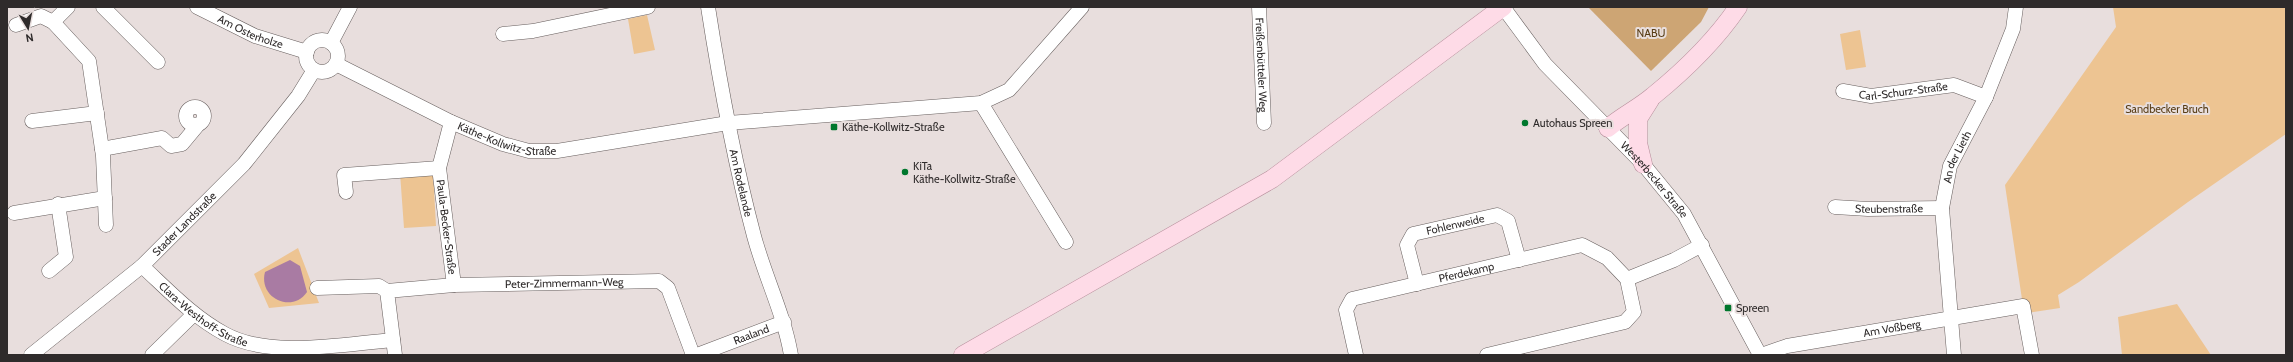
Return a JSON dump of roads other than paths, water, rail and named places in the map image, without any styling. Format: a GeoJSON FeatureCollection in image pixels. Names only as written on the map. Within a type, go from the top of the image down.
{"type":"FeatureCollection","features":[{"type":"Feature","properties":{"kind":"main road"},"geometry":{"type":"LineString","coordinates":[[963,355],[1272,179],[1503,7]]}},
{"type":"Feature","properties":{"kind":"main road"},"geometry":{"type":"LineString","coordinates":[[1611,131],[1623,116],[1652,97],[1686,67],[1722,30],[1738,7]]}},
{"type":"Feature","properties":{"kind":"main road"},"geometry":{"type":"LineString","coordinates":[[1611,131],[1632,126],[1652,97]]}},
{"type":"Feature","properties":{"kind":"main road"},"geometry":{"type":"LineString","coordinates":[[1638,119],[1638,143],[1643,164]]}},
{"type":"Feature","properties":{"kind":"street"},"geometry":{"type":"LineString","coordinates":[[54,22],[68,7]]}},
{"type":"Feature","properties":{"kind":"street"},"geometry":{"type":"LineString","coordinates":[[103,7],[158,62]]}},
{"type":"Feature","properties":{"kind":"street","name":"Am Osterholze"},"geometry":{"type":"LineString","coordinates":[[197,7],[255,36],[307,52]]}},
{"type":"Feature","properties":{"kind":"street"},"geometry":{"type":"LineString","coordinates":[[331,43],[350,7]]}},
{"type":"Feature","properties":{"kind":"street"},"geometry":{"type":"LineString","coordinates":[[503,34],[533,31],[648,7]]}},
{"type":"Feature","properties":{"kind":"street","name":"Am Rodelande"},"geometry":{"type":"LineString","coordinates":[[708,7],[728,123],[754,237],[784,322],[791,355]]}},
{"type":"Feature","properties":{"kind":"street","name":"Käthe-Kollwitz-Straße"},"geometry":{"type":"LineString","coordinates":[[336,64],[451,122],[503,144],[529,151],[561,150],[728,123],[981,103],[1009,90],[1082,7]]}},
{"type":"Feature","properties":{"kind":"street","name":"Freißenbütteler Weg"},"geometry":{"type":"LineString","coordinates":[[1259,7],[1264,123]]}},
{"type":"Feature","properties":{"kind":"street","name":"Westerbecker Straße"},"geometry":{"type":"LineString","coordinates":[[1503,7],[1545,64],[1643,164],[1684,214],[1761,355]]}},
{"type":"Feature","properties":{"kind":"street","name":"An der Lieth"},"geometry":{"type":"LineString","coordinates":[[1954,355],[1942,208],[1950,166],[1986,97],[2013,29],[2016,7]]}},
{"type":"Feature","properties":{"kind":"street"},"geometry":{"type":"LineString","coordinates":[[16,25],[41,16],[54,22],[89,61],[102,149],[106,225]]}},
{"type":"Feature","properties":{"kind":"street"},"geometry":{"type":"LineString","coordinates":[[321,40],[331,43],[337,53],[336,64],[326,71],[314,70],[308,63],[307,52],[316,42],[321,40]]}},
{"type":"Feature","properties":{"kind":"street","name":"Stader Landstraße"},"geometry":{"type":"LineString","coordinates":[[31,355],[142,266],[244,164],[298,96],[314,70]]}},
{"type":"Feature","properties":{"kind":"street","name":"Carl-Schurz-Straße"},"geometry":{"type":"LineString","coordinates":[[1843,91],[1871,96],[1954,85],[1986,97]]}},
{"type":"Feature","properties":{"kind":"street"},"geometry":{"type":"LineString","coordinates":[[981,103],[1066,242]]}},
{"type":"Feature","properties":{"kind":"street"},"geometry":{"type":"LineString","coordinates":[[32,121],[97,113]]}},
{"type":"Feature","properties":{"kind":"street","name":"Paula-Becker-Straße"},"geometry":{"type":"LineString","coordinates":[[451,122],[439,168],[454,286]]}},
{"type":"Feature","properties":{"kind":"street"},"geometry":{"type":"LineString","coordinates":[[102,149],[162,138],[171,146],[182,144],[197,126]]}},
{"type":"Feature","properties":{"kind":"street","name":"Paula-Becker-Straße"},"geometry":{"type":"LineString","coordinates":[[346,192],[344,175],[439,168]]}},
{"type":"Feature","properties":{"kind":"street"},"geometry":{"type":"LineString","coordinates":[[14,212],[58,204],[105,198]]}},
{"type":"Feature","properties":{"kind":"street"},"geometry":{"type":"LineString","coordinates":[[49,271],[66,257],[58,204]]}},
{"type":"Feature","properties":{"kind":"street","name":"Steubenstraße"},"geometry":{"type":"LineString","coordinates":[[1835,207],[1868,209],[1942,208]]}},
{"type":"Feature","properties":{"kind":"street","name":"Fohlenweide"},"geometry":{"type":"LineString","coordinates":[[1417,284],[1407,245],[1413,234],[1497,215],[1508,221],[1519,260]]}},
{"type":"Feature","properties":{"kind":"street","name":"Pferdekamp"},"geometry":{"type":"LineString","coordinates":[[1356,355],[1346,310],[1352,299],[1582,245],[1607,258],[1627,279]]}},
{"type":"Feature","properties":{"kind":"street"},"geometry":{"type":"LineString","coordinates":[[1487,355],[1625,322],[1634,312],[1627,279],[1674,260],[1702,245]]}},
{"type":"Feature","properties":{"kind":"street","name":"Clara-Westhoff-Straße"},"geometry":{"type":"LineString","coordinates":[[142,266],[194,314],[225,334],[256,350],[320,347],[393,340]]}},
{"type":"Feature","properties":{"kind":"street","name":"Peter-Zimmermann-Weg"},"geometry":{"type":"LineString","coordinates":[[317,288],[379,286],[387,291],[454,286],[659,281],[668,288],[693,355]]}},
{"type":"Feature","properties":{"kind":"street"},"geometry":{"type":"LineString","coordinates":[[387,291],[395,355]]}},
{"type":"Feature","properties":{"kind":"street","name":"Am Voßberg"},"geometry":{"type":"LineString","coordinates":[[1761,355],[1787,346],[2023,306],[2032,355]]}},
{"type":"Feature","properties":{"kind":"street"},"geometry":{"type":"LineString","coordinates":[[152,355],[194,314]]}},
{"type":"Feature","properties":{"kind":"street","name":"Raaland"},"geometry":{"type":"LineString","coordinates":[[697,355],[784,322]]}},
{"type":"Feature","properties":{"kind":"place","name":"Autohaus Spreen"},"geometry":{"type":"Point","coordinates":[1525,123]}},
{"type":"Feature","properties":{"kind":"place","name":"Käthe-Kollwitz-Straße"},"geometry":{"type":"Point","coordinates":[834,127]}},
{"type":"Feature","properties":{"kind":"place","name":"KiTa Käthe-Kollwitz-Straße"},"geometry":{"type":"Point","coordinates":[905,172]}},
{"type":"Feature","properties":{"kind":"place","name":"Spreen"},"geometry":{"type":"Point","coordinates":[1728,308]}},
{"type":"Feature","properties":{"kind":"park label","name":"NABU"},"geometry":{"type":"Point","coordinates":[1651,33]}},
{"type":"Feature","properties":{"kind":"park label","name":"Sandbecker Bruch"},"geometry":{"type":"Point","coordinates":[2167,109]}}]}
